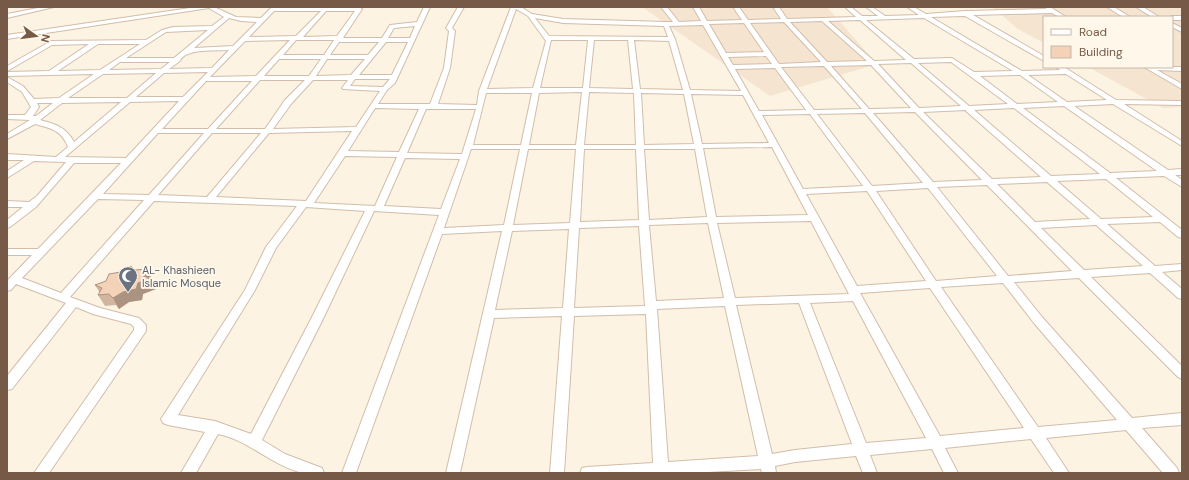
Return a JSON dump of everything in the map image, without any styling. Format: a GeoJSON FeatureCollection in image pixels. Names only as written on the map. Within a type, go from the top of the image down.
{"type":"FeatureCollection","features":[{"type":"Feature","properties":{"kind":"street"},"geometry":{"type":"LineString","coordinates":[[7,16],[51,7]]}},
{"type":"Feature","properties":{"kind":"street"},"geometry":{"type":"LineString","coordinates":[[7,37],[209,7],[227,17],[243,20],[262,20]]}},
{"type":"Feature","properties":{"kind":"street"},"geometry":{"type":"LineString","coordinates":[[317,473],[280,458],[254,442],[226,430],[168,419],[250,290],[272,247],[306,204],[343,153],[385,89],[392,83],[427,7]]}},
{"type":"Feature","properties":{"kind":"street"},"geometry":{"type":"LineString","coordinates":[[434,107],[447,68],[452,32],[449,28],[461,7]]}},
{"type":"Feature","properties":{"kind":"street"},"geometry":{"type":"LineString","coordinates":[[349,473],[466,152],[480,107],[483,91],[514,7]]}},
{"type":"Feature","properties":{"kind":"street"},"geometry":{"type":"LineString","coordinates":[[453,473],[508,228],[536,91],[549,41],[530,15],[517,7]]}},
{"type":"Feature","properties":{"kind":"street"},"geometry":{"type":"LineString","coordinates":[[664,7],[677,23]]}},
{"type":"Feature","properties":{"kind":"street"},"geometry":{"type":"LineString","coordinates":[[696,7],[757,113],[951,473]]}},
{"type":"Feature","properties":{"kind":"street"},"geometry":{"type":"LineString","coordinates":[[736,7],[744,21],[758,38],[768,54],[870,188],[933,284],[1062,473]]}},
{"type":"Feature","properties":{"kind":"street"},"geometry":{"type":"LineString","coordinates":[[776,7],[785,20],[868,111],[930,184],[1004,279],[1172,473]]}},
{"type":"Feature","properties":{"kind":"street"},"geometry":{"type":"LineString","coordinates":[[848,7],[914,61],[1182,295]]}},
{"type":"Feature","properties":{"kind":"street"},"geometry":{"type":"LineString","coordinates":[[870,7],[883,17]]}},
{"type":"Feature","properties":{"kind":"street"},"geometry":{"type":"LineString","coordinates":[[910,7],[1021,73],[1182,184]]}},
{"type":"Feature","properties":{"kind":"street"},"geometry":{"type":"LineString","coordinates":[[972,7],[982,12]]}},
{"type":"Feature","properties":{"kind":"street"},"geometry":{"type":"LineString","coordinates":[[989,7],[996,11]]}},
{"type":"Feature","properties":{"kind":"street"},"geometry":{"type":"LineString","coordinates":[[1046,7],[1061,16]]}},
{"type":"Feature","properties":{"kind":"street"},"geometry":{"type":"LineString","coordinates":[[1110,7],[1125,16]]}},
{"type":"Feature","properties":{"kind":"street"},"geometry":{"type":"LineString","coordinates":[[1139,7],[1154,16]]}},
{"type":"Feature","properties":{"kind":"street"},"geometry":{"type":"LineString","coordinates":[[41,473],[140,331],[140,325],[136,321],[97,311],[11,283],[96,196],[204,79],[274,8],[360,9],[310,79],[288,102],[267,131],[209,200]]}},
{"type":"Feature","properties":{"kind":"street"},"geometry":{"type":"LineString","coordinates":[[7,385],[68,301],[152,197],[277,58],[325,9]]}},
{"type":"Feature","properties":{"kind":"street"},"geometry":{"type":"LineString","coordinates":[[530,15],[576,22],[666,24],[926,16],[1016,9],[1052,11]]}},
{"type":"Feature","properties":{"kind":"street"},"geometry":{"type":"LineString","coordinates":[[964,13],[1043,57]]}},
{"type":"Feature","properties":{"kind":"street"},"geometry":{"type":"LineString","coordinates":[[58,160],[190,50],[227,17]]}},
{"type":"Feature","properties":{"kind":"street"},"geometry":{"type":"LineString","coordinates":[[823,19],[872,62],[917,110],[1182,374]]}},
{"type":"Feature","properties":{"kind":"street"},"geometry":{"type":"LineString","coordinates":[[385,89],[345,88],[384,40],[392,25],[419,24]]}},
{"type":"Feature","properties":{"kind":"street"},"geometry":{"type":"LineString","coordinates":[[666,24],[672,39],[687,91],[699,146],[712,220],[768,467]]}},
{"type":"Feature","properties":{"kind":"street"},"geometry":{"type":"LineString","coordinates":[[1173,26],[1182,30]]}},
{"type":"Feature","properties":{"kind":"street"},"geometry":{"type":"LineString","coordinates":[[7,137],[119,60],[169,29],[215,28]]}},
{"type":"Feature","properties":{"kind":"street"},"geometry":{"type":"LineString","coordinates":[[245,39],[296,38],[412,40]]}},
{"type":"Feature","properties":{"kind":"street"},"geometry":{"type":"LineString","coordinates":[[548,38],[631,40],[672,39]]}},
{"type":"Feature","properties":{"kind":"street"},"geometry":{"type":"LineString","coordinates":[[557,473],[580,147],[591,39]]}},
{"type":"Feature","properties":{"kind":"street"},"geometry":{"type":"LineString","coordinates":[[631,40],[637,91],[644,223],[651,307],[661,471]]}},
{"type":"Feature","properties":{"kind":"street"},"geometry":{"type":"LineString","coordinates":[[51,73],[98,42]]}},
{"type":"Feature","properties":{"kind":"street"},"geometry":{"type":"LineString","coordinates":[[7,70],[51,43],[148,42]]}},
{"type":"Feature","properties":{"kind":"street"},"geometry":{"type":"LineString","coordinates":[[190,50],[236,48]]}},
{"type":"Feature","properties":{"kind":"street"},"geometry":{"type":"LineString","coordinates":[[724,55],[768,54]]}},
{"type":"Feature","properties":{"kind":"street"},"geometry":{"type":"LineString","coordinates":[[277,58],[369,57]]}},
{"type":"Feature","properties":{"kind":"street"},"geometry":{"type":"LineString","coordinates":[[119,60],[178,60]]}},
{"type":"Feature","properties":{"kind":"street"},"geometry":{"type":"LineString","coordinates":[[731,67],[952,60],[973,74],[1179,231]]}},
{"type":"Feature","properties":{"kind":"street"},"geometry":{"type":"LineString","coordinates":[[1061,68],[1182,144]]}},
{"type":"Feature","properties":{"kind":"street"},"geometry":{"type":"LineString","coordinates":[[1150,68],[1182,87]]}},
{"type":"Feature","properties":{"kind":"street"},"geometry":{"type":"LineString","coordinates":[[7,74],[214,70]]}},
{"type":"Feature","properties":{"kind":"street"},"geometry":{"type":"LineString","coordinates":[[973,74],[1067,72]]}},
{"type":"Feature","properties":{"kind":"street"},"geometry":{"type":"LineString","coordinates":[[204,79],[395,77]]}},
{"type":"Feature","properties":{"kind":"street"},"geometry":{"type":"LineString","coordinates":[[9,82],[24,88],[33,101],[35,107],[33,119]]}},
{"type":"Feature","properties":{"kind":"street"},"geometry":{"type":"LineString","coordinates":[[483,91],[587,90],[746,93]]}},
{"type":"Feature","properties":{"kind":"street"},"geometry":{"type":"LineString","coordinates":[[33,101],[185,99]]}},
{"type":"Feature","properties":{"kind":"street"},"geometry":{"type":"LineString","coordinates":[[757,113],[969,109],[1115,102],[1182,103]]}},
{"type":"Feature","properties":{"kind":"street"},"geometry":{"type":"LineString","coordinates":[[373,106],[480,107]]}},
{"type":"Feature","properties":{"kind":"street"},"geometry":{"type":"LineString","coordinates":[[254,442],[375,208],[423,107]]}},
{"type":"Feature","properties":{"kind":"street"},"geometry":{"type":"LineString","coordinates":[[7,117],[33,119],[60,129],[70,139],[72,148]]}},
{"type":"Feature","properties":{"kind":"street"},"geometry":{"type":"LineString","coordinates":[[155,131],[209,132],[358,129]]}},
{"type":"Feature","properties":{"kind":"street"},"geometry":{"type":"LineString","coordinates":[[343,153],[401,155],[466,152],[524,147],[774,145]]}},
{"type":"Feature","properties":{"kind":"street"},"geometry":{"type":"LineString","coordinates":[[7,157],[58,160],[128,161]]}},
{"type":"Feature","properties":{"kind":"street"},"geometry":{"type":"LineString","coordinates":[[7,175],[33,158]]}},
{"type":"Feature","properties":{"kind":"street"},"geometry":{"type":"LineString","coordinates":[[7,225],[33,205],[53,184],[72,160]]}},
{"type":"Feature","properties":{"kind":"street"},"geometry":{"type":"LineString","coordinates":[[800,192],[1182,172]]}},
{"type":"Feature","properties":{"kind":"street"},"geometry":{"type":"LineString","coordinates":[[96,196],[306,204],[443,212]]}},
{"type":"Feature","properties":{"kind":"street"},"geometry":{"type":"LineString","coordinates":[[7,204],[33,205]]}},
{"type":"Feature","properties":{"kind":"street"},"geometry":{"type":"LineString","coordinates":[[437,231],[712,220],[814,218]]}},
{"type":"Feature","properties":{"kind":"street"},"geometry":{"type":"LineString","coordinates":[[1033,225],[1162,219]]}},
{"type":"Feature","properties":{"kind":"street"},"geometry":{"type":"LineString","coordinates":[[7,252],[40,252]]}},
{"type":"Feature","properties":{"kind":"street"},"geometry":{"type":"LineString","coordinates":[[489,314],[569,313],[730,302],[803,299],[933,284],[1182,267]]}},
{"type":"Feature","properties":{"kind":"street"},"geometry":{"type":"LineString","coordinates":[[803,299],[870,473]]}},
{"type":"Feature","properties":{"kind":"street"},"geometry":{"type":"LineString","coordinates":[[587,473],[768,467],[795,456],[1182,419]]}},
{"type":"Feature","properties":{"kind":"street"},"geometry":{"type":"LineString","coordinates":[[188,473],[215,427]]}},
{"type":"Feature","properties":{"kind":"shaded area"},"geometry":{"type":"Polygon","coordinates":[[[642,7],[827,7],[877,64],[770,96],[642,7]]]}},
{"type":"Feature","properties":{"kind":"shaded area"},"geometry":{"type":"Polygon","coordinates":[[[992,7],[1182,7],[1182,107],[1163,108],[1090,68],[1173,68],[1173,16],[1043,16],[1043,42],[1018,29],[992,7]]]}},
{"type":"Feature","properties":{"kind":"building"},"geometry":{"type":"Polygon","coordinates":[[[131,266],[135,270],[147,269],[143,276],[150,278],[138,283],[136,289],[123,292],[113,298],[109,294],[98,295],[102,288],[95,285],[106,281],[109,274],[121,272],[131,266]]]}},
{"type":"Feature","properties":{"kind":"place","name":"AL- Khashieen Islamic Mosque"},"geometry":{"type":"Point","coordinates":[128,293]}}]}
